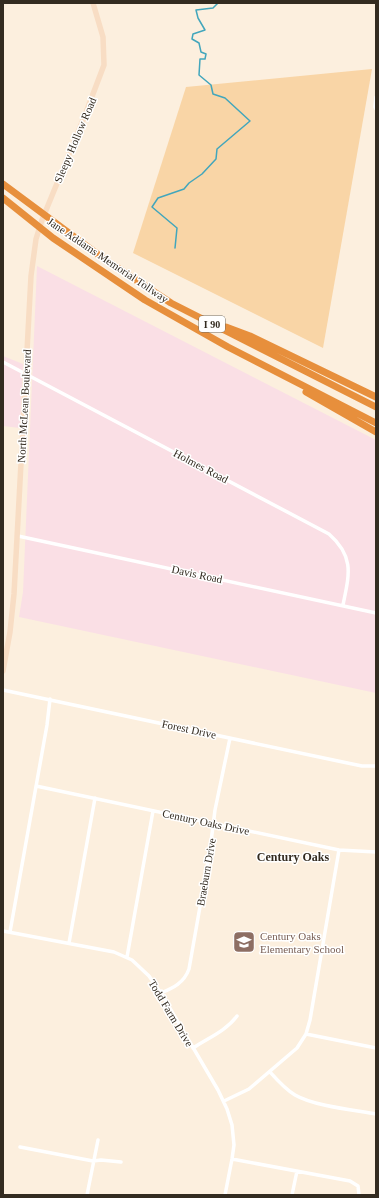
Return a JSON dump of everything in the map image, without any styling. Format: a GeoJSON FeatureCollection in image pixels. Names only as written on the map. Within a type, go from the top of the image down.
{"type":"FeatureCollection","features":[{"type":"Feature","properties":{"kind":"highway","name":"Jane Addams Memorial Tollway"},"geometry":{"type":"LineString","coordinates":[[3,184],[104,259],[172,303],[376,408]]}},
{"type":"Feature","properties":{"kind":"highway","name":"Jane Addams Memorial Tollway"},"geometry":{"type":"LineString","coordinates":[[3,198],[53,238],[144,300],[228,347],[376,423]]}},
{"type":"Feature","properties":{"kind":"highway"},"geometry":{"type":"LineString","coordinates":[[186,310],[250,336],[376,397]]}},
{"type":"Feature","properties":{"kind":"highway"},"geometry":{"type":"LineString","coordinates":[[228,347],[376,432]]}},
{"type":"Feature","properties":{"kind":"main road","name":"Sleepy Hollow Road"},"geometry":{"type":"LineString","coordinates":[[31,276],[36,239],[42,220],[83,122],[104,65],[102,38],[93,3]]}},
{"type":"Feature","properties":{"kind":"main road","name":"North McLean Boulevard"},"geometry":{"type":"LineString","coordinates":[[18,536],[31,276]]}},
{"type":"Feature","properties":{"kind":"main road"},"geometry":{"type":"LineString","coordinates":[[3,671],[10,632],[18,536]]}},
{"type":"Feature","properties":{"kind":"street"},"geometry":{"type":"LineString","coordinates":[[376,97],[376,109]]}},
{"type":"Feature","properties":{"kind":"street","name":"Holmes Road"},"geometry":{"type":"LineString","coordinates":[[3,362],[329,534],[341,546],[347,559],[349,578],[343,606]]}},
{"type":"Feature","properties":{"kind":"street","name":"Davis Road"},"geometry":{"type":"LineString","coordinates":[[18,536],[376,613]]}},
{"type":"Feature","properties":{"kind":"street","name":"Forest Drive"},"geometry":{"type":"LineString","coordinates":[[3,690],[349,763],[376,766]]}},
{"type":"Feature","properties":{"kind":"street"},"geometry":{"type":"LineString","coordinates":[[10,932],[50,699]]}},
{"type":"Feature","properties":{"kind":"street","name":"Braeburn Drive"},"geometry":{"type":"LineString","coordinates":[[161,993],[179,984],[189,969],[215,810],[230,738]]}},
{"type":"Feature","properties":{"kind":"street","name":"Century Oaks Drive"},"geometry":{"type":"LineString","coordinates":[[36,786],[339,850],[376,852]]}},
{"type":"Feature","properties":{"kind":"street"},"geometry":{"type":"LineString","coordinates":[[69,943],[95,798]]}},
{"type":"Feature","properties":{"kind":"street"},"geometry":{"type":"LineString","coordinates":[[127,957],[153,811]]}},
{"type":"Feature","properties":{"kind":"street"},"geometry":{"type":"LineString","coordinates":[[224,1101],[249,1089],[270,1072],[297,1048],[306,1034],[310,1020],[339,850]]}},
{"type":"Feature","properties":{"kind":"street","name":"Todd Farm Drive"},"geometry":{"type":"LineString","coordinates":[[3,931],[114,952],[127,957],[140,967],[154,982],[224,1101],[232,1125],[234,1145],[225,1195]]}},
{"type":"Feature","properties":{"kind":"street"},"geometry":{"type":"LineString","coordinates":[[193,1048],[223,1030],[232,1023],[237,1016]]}},
{"type":"Feature","properties":{"kind":"street"},"geometry":{"type":"LineString","coordinates":[[306,1034],[376,1048]]}},
{"type":"Feature","properties":{"kind":"street"},"geometry":{"type":"LineString","coordinates":[[270,1072],[283,1086],[296,1096],[303,1099],[376,1114]]}},
{"type":"Feature","properties":{"kind":"street"},"geometry":{"type":"LineString","coordinates":[[87,1195],[98,1140]]}},
{"type":"Feature","properties":{"kind":"street"},"geometry":{"type":"LineString","coordinates":[[20,1147],[93,1161],[101,1160],[121,1162]]}},
{"type":"Feature","properties":{"kind":"street"},"geometry":{"type":"LineString","coordinates":[[232,1158],[352,1182],[358,1186],[359,1195]]}},
{"type":"Feature","properties":{"kind":"street"},"geometry":{"type":"LineString","coordinates":[[292,1195],[297,1171]]}},
{"type":"Feature","properties":{"kind":"shaded area"},"geometry":{"type":"Polygon","coordinates":[[[372,69],[323,348],[133,253],[186,87],[372,69]]]}},
{"type":"Feature","properties":{"kind":"shaded area"},"geometry":{"type":"Polygon","coordinates":[[[37,266],[376,440],[376,693],[19,617],[23,592],[37,266]]]}},
{"type":"Feature","properties":{"kind":"shaded area"},"geometry":{"type":"Polygon","coordinates":[[[3,356],[23,364],[20,428],[3,426],[3,356]]]}},
{"type":"Feature","properties":{"kind":"waterway"},"geometry":{"type":"LineString","coordinates":[[175,248],[177,228],[152,207],[158,198],[184,189],[189,183],[202,174],[216,159],[217,149],[250,121],[225,98],[213,94],[211,85],[199,75],[200,59],[205,59],[206,54],[201,52],[199,43],[192,39],[193,34],[205,30],[198,18],[196,10],[213,8],[218,3]]}},
{"type":"Feature","properties":{"kind":"place","name":"Century Oaks Elementary School"},"geometry":{"type":"Point","coordinates":[244,942]}},
{"type":"Feature","properties":{"kind":"district","name":"Century Oaks"},"geometry":{"type":"Point","coordinates":[293,857]}}]}
